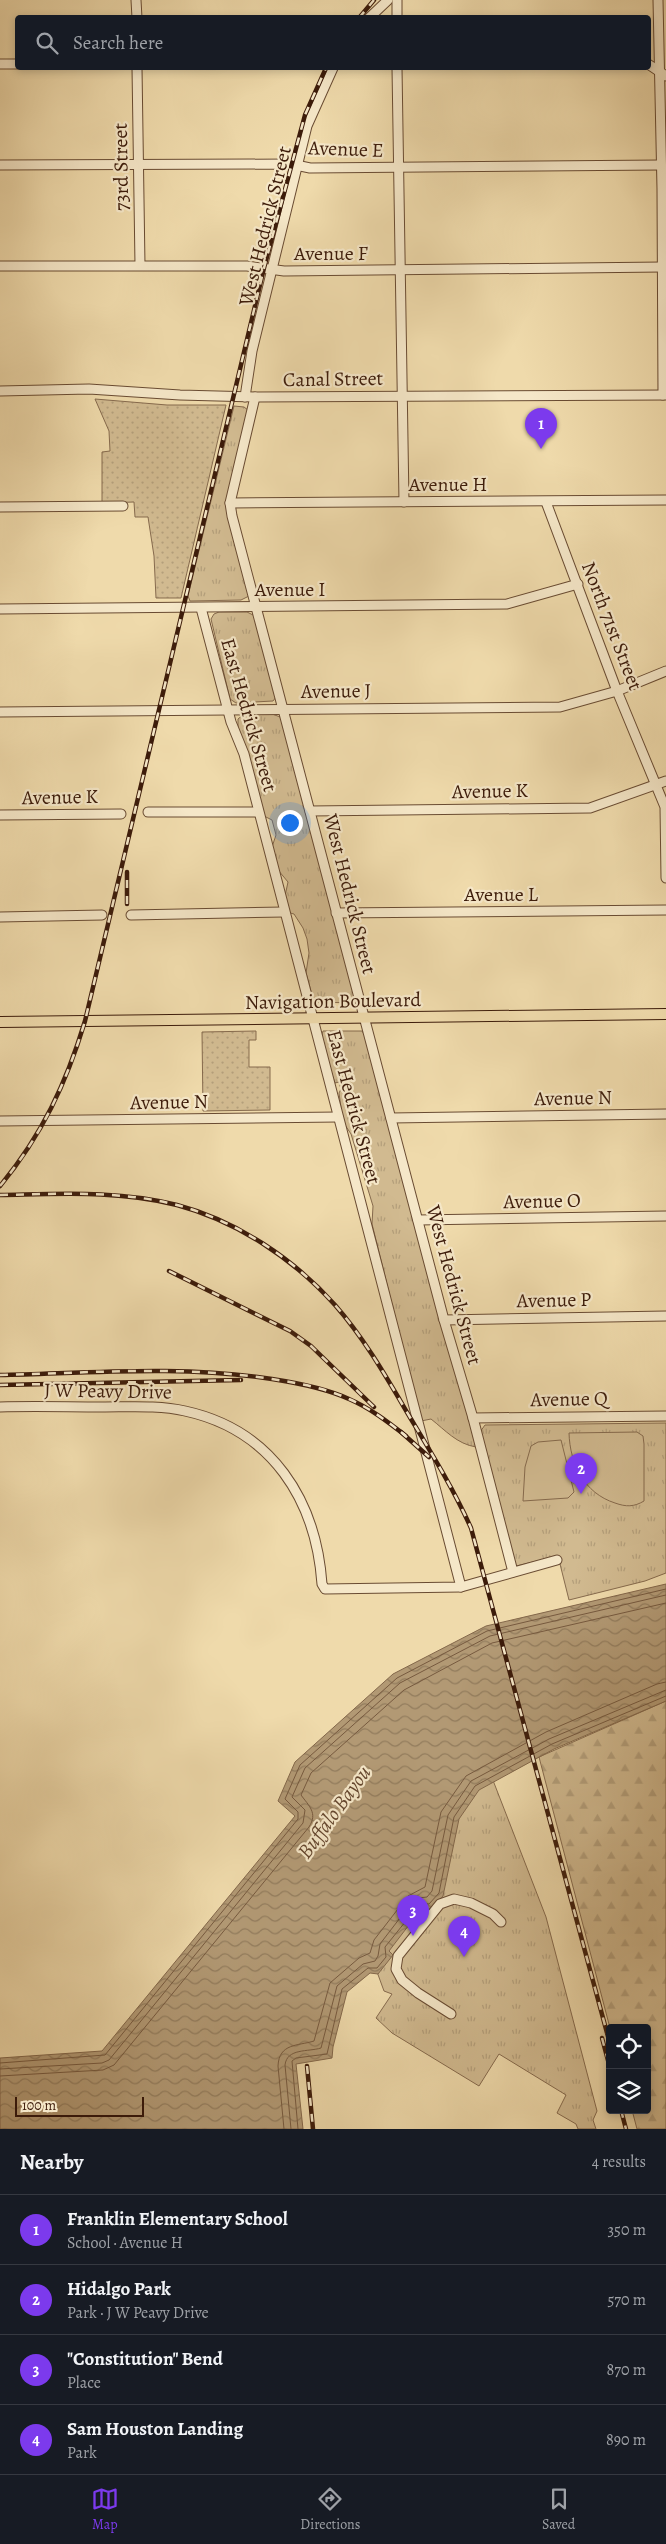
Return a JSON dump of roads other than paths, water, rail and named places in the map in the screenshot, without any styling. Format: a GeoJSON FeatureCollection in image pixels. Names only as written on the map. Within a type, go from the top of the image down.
{"type":"FeatureCollection","features":[{"type":"Feature","properties":{"kind":"main road","name":"Navigation Boulevard"},"geometry":{"type":"LineString","coordinates":[[0,1022],[666,1014]]}},
{"type":"Feature","properties":{"kind":"street"},"geometry":{"type":"LineString","coordinates":[[136,0],[137,15]]}},
{"type":"Feature","properties":{"kind":"street"},"geometry":{"type":"LineString","coordinates":[[372,15],[388,0]]}},
{"type":"Feature","properties":{"kind":"street"},"geometry":{"type":"LineString","coordinates":[[658,0],[663,74],[661,165],[664,188],[662,267],[665,290],[665,395]]}},
{"type":"Feature","properties":{"kind":"street"},"geometry":{"type":"LineString","coordinates":[[398,15],[400,2]]}},
{"type":"Feature","properties":{"kind":"street"},"geometry":{"type":"LineString","coordinates":[[0,64],[15,64]]}},
{"type":"Feature","properties":{"kind":"street"},"geometry":{"type":"LineString","coordinates":[[651,66],[663,74]]}},
{"type":"Feature","properties":{"kind":"street","name":"73rd Street"},"geometry":{"type":"LineString","coordinates":[[137,70],[140,265]]}},
{"type":"Feature","properties":{"kind":"street","name":"West Hedrick Street"},"geometry":{"type":"LineString","coordinates":[[245,396],[252,351],[307,126],[332,70]]}},
{"type":"Feature","properties":{"kind":"street"},"geometry":{"type":"LineString","coordinates":[[397,70],[404,502]]}},
{"type":"Feature","properties":{"kind":"street","name":"Avenue E"},"geometry":{"type":"LineString","coordinates":[[0,165],[138,163],[298,165],[310,168],[661,165]]}},
{"type":"Feature","properties":{"kind":"street","name":"Avenue F"},"geometry":{"type":"LineString","coordinates":[[0,266],[248,266],[273,269],[400,270],[662,267]]}},
{"type":"Feature","properties":{"kind":"street","name":"Canal Street"},"geometry":{"type":"LineString","coordinates":[[0,391],[88,389],[180,396],[255,397],[665,395]]}},
{"type":"Feature","properties":{"kind":"street","name":"West Hedrick Street"},"geometry":{"type":"LineString","coordinates":[[255,397],[230,504],[245,572],[284,709],[363,1018],[444,1320],[473,1418],[513,1572]]}},
{"type":"Feature","properties":{"kind":"street","name":"Avenue H"},"geometry":{"type":"LineString","coordinates":[[230,504],[666,500]]}},
{"type":"Feature","properties":{"kind":"street","name":"North 71st Street"},"geometry":{"type":"LineString","coordinates":[[546,502],[617,690],[665,807],[666,878]]}},
{"type":"Feature","properties":{"kind":"street"},"geometry":{"type":"LineString","coordinates":[[0,507],[123,506]]}},
{"type":"Feature","properties":{"kind":"street","name":"Avenue I"},"geometry":{"type":"LineString","coordinates":[[0,609],[507,604],[578,584]]}},
{"type":"Feature","properties":{"kind":"street","name":"East Hedrick Street"},"geometry":{"type":"LineString","coordinates":[[201,608],[228,709],[244,754],[461,1587]]}},
{"type":"Feature","properties":{"kind":"street","name":"Avenue J"},"geometry":{"type":"LineString","coordinates":[[0,712],[560,707],[617,690],[666,671]]}},
{"type":"Feature","properties":{"kind":"street","name":"Avenue K"},"geometry":{"type":"LineString","coordinates":[[310,811],[590,808],[666,781]]}},
{"type":"Feature","properties":{"kind":"street"},"geometry":{"type":"LineString","coordinates":[[148,812],[258,812]]}},
{"type":"Feature","properties":{"kind":"street","name":"Avenue K"},"geometry":{"type":"LineString","coordinates":[[0,815],[121,814]]}},
{"type":"Feature","properties":{"kind":"street","name":"Avenue L"},"geometry":{"type":"LineString","coordinates":[[336,913],[666,910]]}},
{"type":"Feature","properties":{"kind":"street"},"geometry":{"type":"LineString","coordinates":[[132,915],[284,912]]}},
{"type":"Feature","properties":{"kind":"street"},"geometry":{"type":"LineString","coordinates":[[0,917],[102,915]]}},
{"type":"Feature","properties":{"kind":"street","name":"Avenue N"},"geometry":{"type":"LineString","coordinates":[[391,1118],[666,1114]]}},
{"type":"Feature","properties":{"kind":"street","name":"Avenue N"},"geometry":{"type":"LineString","coordinates":[[0,1122],[338,1117]]}},
{"type":"Feature","properties":{"kind":"street","name":"Avenue O"},"geometry":{"type":"LineString","coordinates":[[418,1220],[666,1216]]}},
{"type":"Feature","properties":{"kind":"street","name":"Avenue P"},"geometry":{"type":"LineString","coordinates":[[444,1320],[666,1316]]}},
{"type":"Feature","properties":{"kind":"street","name":"J W Peavy Drive"},"geometry":{"type":"LineString","coordinates":[[0,1407],[151,1407],[184,1410],[211,1418],[254,1442],[286,1477],[303,1504],[313,1527],[318,1549],[322,1584],[325,1589],[461,1587],[557,1560]]}},
{"type":"Feature","properties":{"kind":"street","name":"Avenue Q"},"geometry":{"type":"LineString","coordinates":[[473,1418],[666,1416]]}},
{"type":"Feature","properties":{"kind":"street"},"geometry":{"type":"LineString","coordinates":[[451,2014],[418,1993],[402,1980],[396,1969],[398,1956],[440,1904],[454,1899],[471,1903],[492,1914],[501,1922]]}},
{"type":"Feature","properties":{"kind":"water","name":"Buffalo Bayou"},"geometry":{"type":"Polygon","coordinates":[[[666,1584],[666,1701],[554,1749],[479,1790],[459,1819],[443,1896],[429,1913],[422,1908],[389,1951],[393,1955],[378,1974],[370,1973],[347,1992],[332,2058],[296,2064],[303,2129],[0,2129],[0,2058],[102,2051],[295,1816],[278,1801],[295,1762],[393,1674],[486,1626],[666,1584]]]}},
{"type":"Feature","properties":{"kind":"railway"},"geometry":{"type":"LineString","coordinates":[[362,15],[374,0]]}},
{"type":"Feature","properties":{"kind":"railway"},"geometry":{"type":"LineString","coordinates":[[0,1186],[28,1148],[51,1108],[70,1066],[85,1021],[264,268],[305,115],[325,70]]}},
{"type":"Feature","properties":{"kind":"railway"},"geometry":{"type":"LineString","coordinates":[[127,872],[127,904]]}},
{"type":"Feature","properties":{"kind":"railway"},"geometry":{"type":"LineString","coordinates":[[0,1195],[111,1195],[155,1200],[199,1212],[243,1232],[283,1257],[319,1288],[346,1318],[385,1375],[435,1459],[471,1528],[606,2029]]}},
{"type":"Feature","properties":{"kind":"railway"},"geometry":{"type":"LineString","coordinates":[[169,1271],[290,1331],[311,1346],[374,1407]]}},
{"type":"Feature","properties":{"kind":"railway"},"geometry":{"type":"LineString","coordinates":[[0,1375],[170,1371],[204,1372],[272,1379],[301,1384],[340,1395],[372,1411],[406,1436]]}},
{"type":"Feature","properties":{"kind":"railway"},"geometry":{"type":"LineString","coordinates":[[0,1385],[241,1380]]}},
{"type":"Feature","properties":{"kind":"railway"},"geometry":{"type":"LineString","coordinates":[[401,1432],[429,1457]]}},
{"type":"Feature","properties":{"kind":"railway"},"geometry":{"type":"LineString","coordinates":[[602,2038],[606,2053]]}},
{"type":"Feature","properties":{"kind":"railway"},"geometry":{"type":"LineString","coordinates":[[307,2066],[313,2129]]}},
{"type":"Feature","properties":{"kind":"railway"},"geometry":{"type":"LineString","coordinates":[[622,2114],[626,2129]]}},
{"type":"Feature","properties":{"kind":"place","name":"Franklin Elementary School"},"geometry":{"type":"Point","coordinates":[541,449]}},
{"type":"Feature","properties":{"kind":"place","name":"Hidalgo Park"},"geometry":{"type":"Point","coordinates":[581,1494]}},
{"type":"Feature","properties":{"kind":"place","name":"\"Constitution\" Bend"},"geometry":{"type":"Point","coordinates":[413,1936]}},
{"type":"Feature","properties":{"kind":"place","name":"Sam Houston Landing"},"geometry":{"type":"Point","coordinates":[464,1957]}}]}
